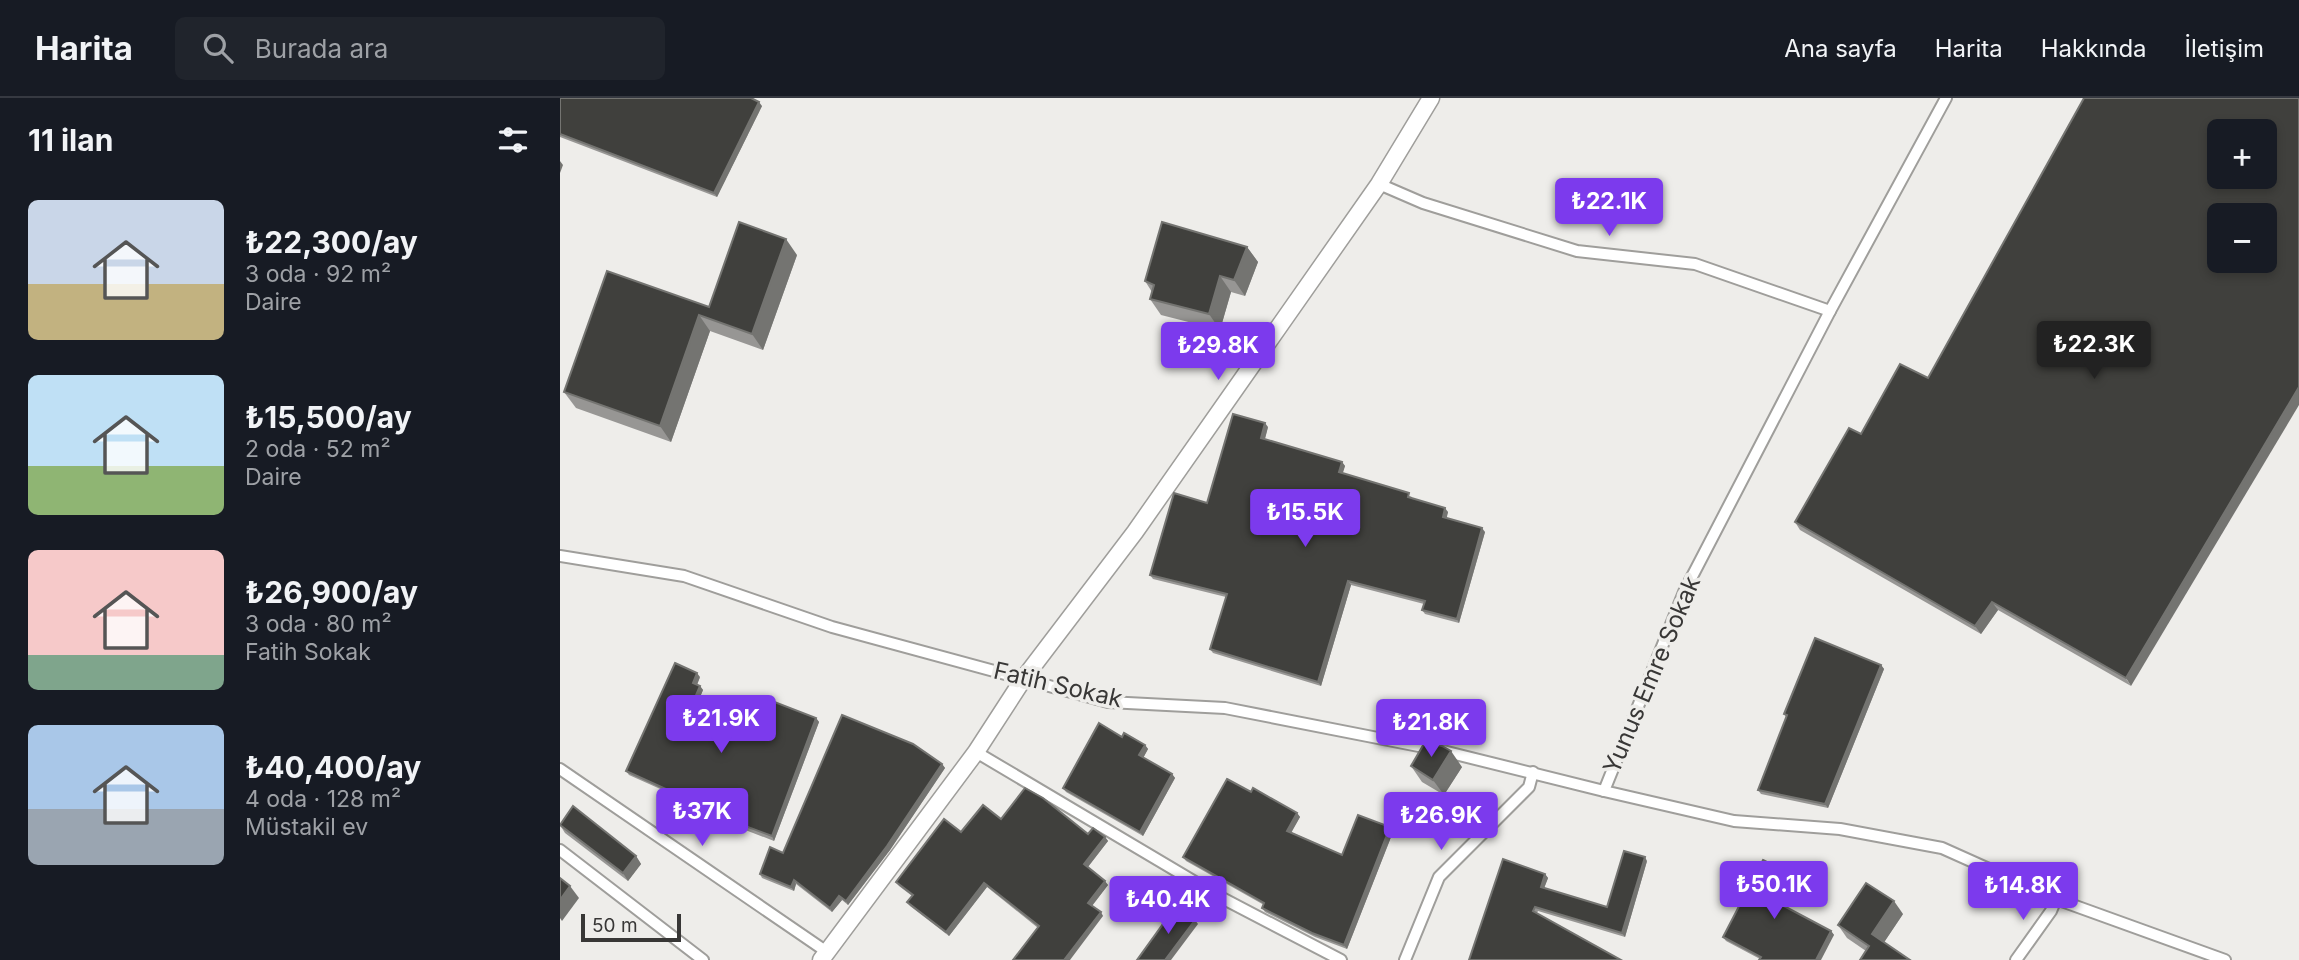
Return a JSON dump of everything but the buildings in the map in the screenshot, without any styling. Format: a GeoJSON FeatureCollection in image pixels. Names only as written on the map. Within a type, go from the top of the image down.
{"type":"FeatureCollection","features":[{"type":"Feature","properties":{"kind":"street"},"geometry":{"type":"LineString","coordinates":[[560,769],[824,956],[976,752],[1024,678],[1135,532],[1379,184],[1431,98]]}},
{"type":"Feature","properties":{"kind":"street","name":"Yunus Emre Sokak"},"geometry":{"type":"LineString","coordinates":[[1945,98],[1830,311],[1684,592],[1604,791],[1734,821],[1840,829],[1942,848],[2056,899],[2225,960]]}},
{"type":"Feature","properties":{"kind":"street"},"geometry":{"type":"LineString","coordinates":[[1379,184],[1423,203],[1577,251],[1695,264],[1830,311]]}},
{"type":"Feature","properties":{"kind":"street","name":"Fatih Sokak"},"geometry":{"type":"LineString","coordinates":[[560,556],[684,576],[832,626],[1108,702],[1225,708],[1439,750],[1604,791]]}},
{"type":"Feature","properties":{"kind":"street"},"geometry":{"type":"LineString","coordinates":[[976,752],[1222,898],[1341,960]]}},
{"type":"Feature","properties":{"kind":"street"},"geometry":{"type":"LineString","coordinates":[[1405,960],[1439,877],[1529,786],[1533,772]]}},
{"type":"Feature","properties":{"kind":"street"},"geometry":{"type":"LineString","coordinates":[[560,850],[703,960]]}},
{"type":"Feature","properties":{"kind":"street"},"geometry":{"type":"LineString","coordinates":[[2016,960],[2051,911],[2056,899]]}}]}
